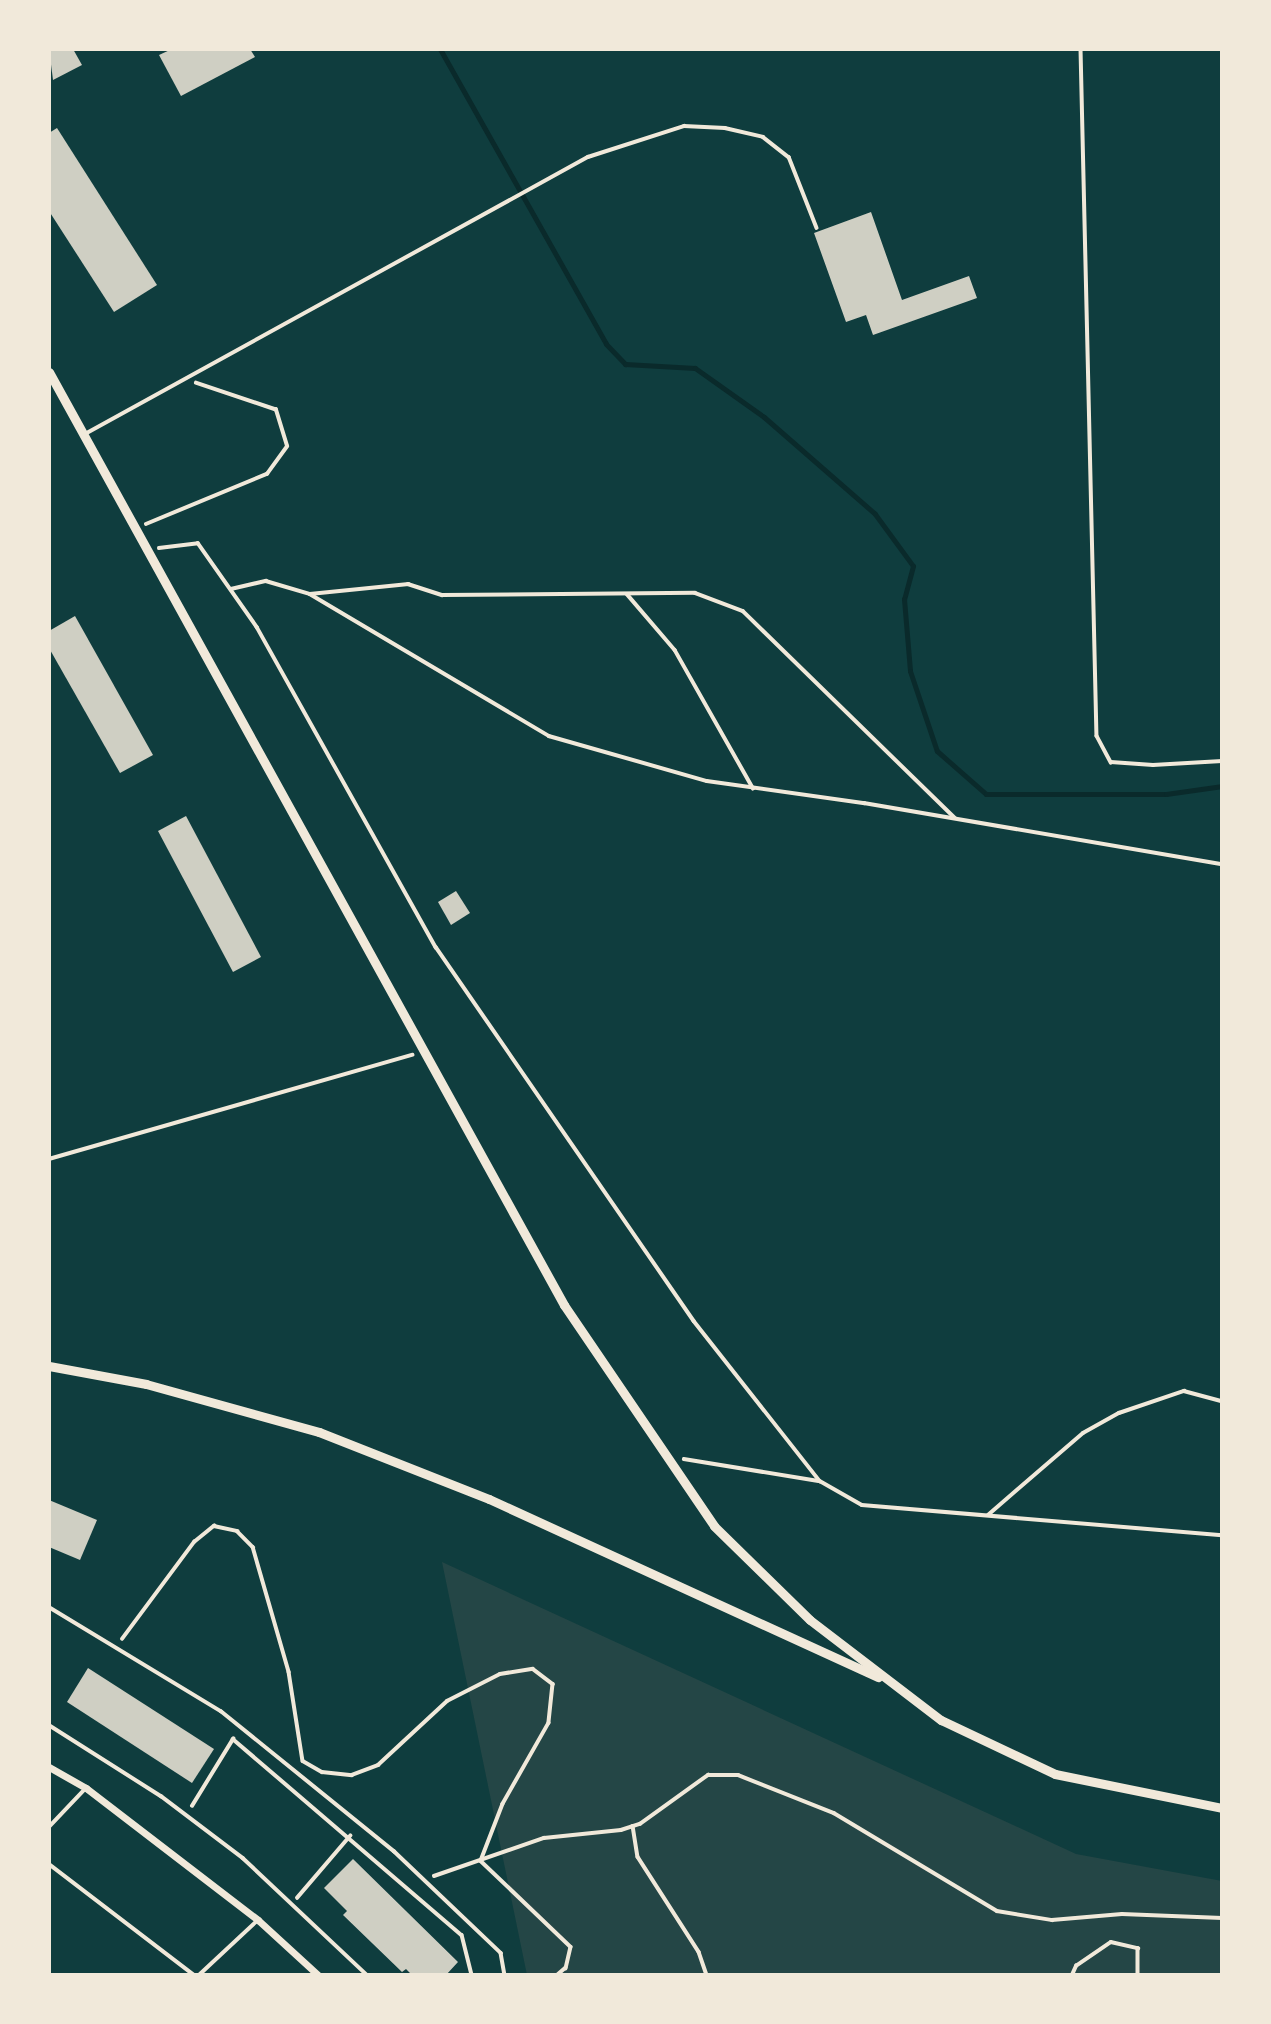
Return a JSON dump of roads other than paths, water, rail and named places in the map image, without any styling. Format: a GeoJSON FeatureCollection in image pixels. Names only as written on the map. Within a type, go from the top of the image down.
{"type":"FeatureCollection","features":[{"type":"Feature","properties":{"kind":"street"},"geometry":{"type":"LineString","coordinates":[[49,372],[421,1052],[564,1305],[714,1525],[810,1620],[941,1720],[1055,1774],[1222,1808]]}},
{"type":"Feature","properties":{"kind":"street"},"geometry":{"type":"LineString","coordinates":[[49,1366],[145,1384],[319,1432],[489,1499],[677,1581],[895,1685]]}},
{"type":"Feature","properties":{"kind":"street"},"geometry":{"type":"LineString","coordinates":[[49,1767],[86,1788],[258,1920],[318,1975]]}},
{"type":"Feature","properties":{"kind":"lane"},"geometry":{"type":"LineString","coordinates":[[1080,49],[1097,736],[1111,762],[1153,765],[1222,761]]}},
{"type":"Feature","properties":{"kind":"lane"},"geometry":{"type":"LineString","coordinates":[[83,435],[588,157],[684,126],[724,128],[763,137],[789,157],[817,228]]}},
{"type":"Feature","properties":{"kind":"lane"},"geometry":{"type":"LineString","coordinates":[[49,1607],[221,1711],[422,1879],[500,1953],[505,1975]]}},
{"type":"Feature","properties":{"kind":"lane"},"geometry":{"type":"LineString","coordinates":[[49,1725],[186,1815],[243,1858],[367,1975]]}},
{"type":"Feature","properties":{"kind":"lane"},"geometry":{"type":"LineString","coordinates":[[49,1827],[86,1788]]}},
{"type":"Feature","properties":{"kind":"lane"},"geometry":{"type":"LineString","coordinates":[[49,1864],[196,1975],[258,1920]]}},
{"type":"Feature","properties":{"kind":"waterway"},"geometry":{"type":"LineString","coordinates":[[440,49],[606,344],[625,364],[695,368],[764,417],[875,514],[913,566],[904,599],[910,671],[937,751],[986,794],[1166,794],[1222,786]]}}]}
